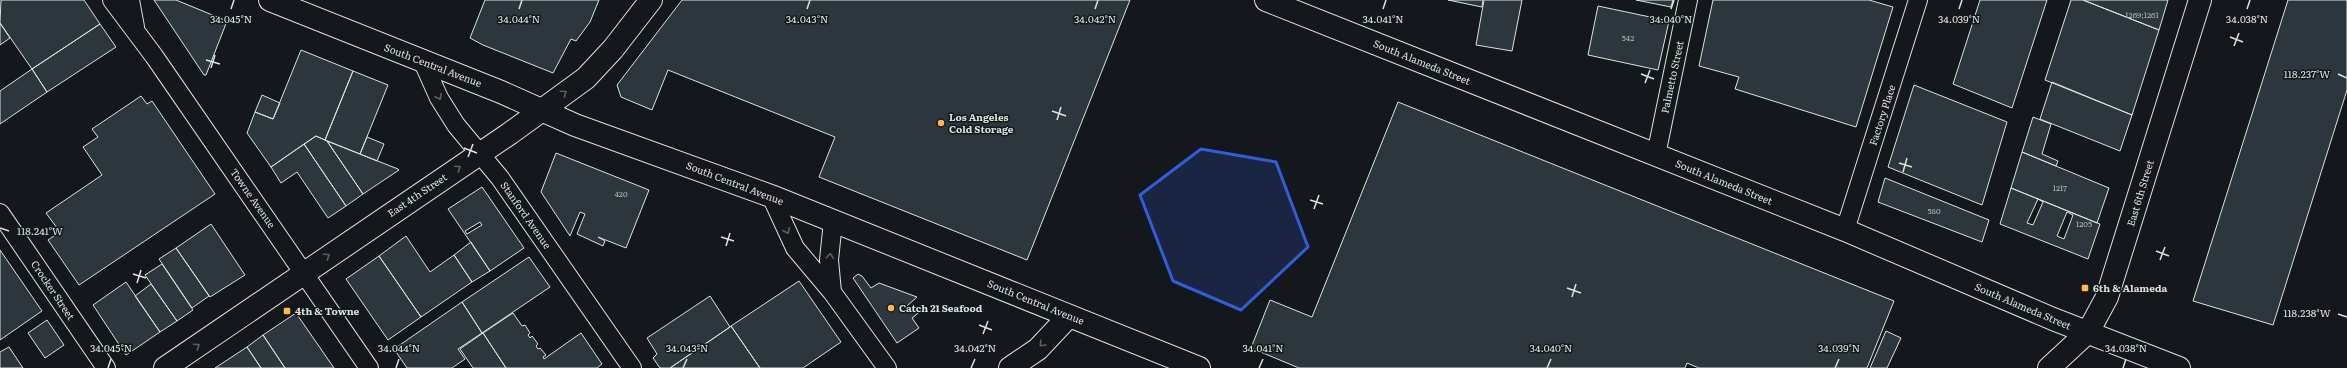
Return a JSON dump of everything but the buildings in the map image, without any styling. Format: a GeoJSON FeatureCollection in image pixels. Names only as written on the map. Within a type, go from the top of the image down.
{"type":"FeatureCollection","features":[{"type":"Feature","properties":{"kind":"main road","name":"South Central Avenue"},"geometry":{"type":"LineString","coordinates":[[270,0],[542,109],[575,125],[771,196],[1069,316],[1164,362],[1199,368]]}},
{"type":"Feature","properties":{"kind":"main road","name":"East 4th Street"},"geometry":{"type":"LineString","coordinates":[[165,368],[586,78],[613,50],[651,0]]}},
{"type":"Feature","properties":{"kind":"main road","name":"South Alameda Street"},"geometry":{"type":"LineString","coordinates":[[1266,0],[1845,230],[2088,332],[2180,368]]}},
{"type":"Feature","properties":{"kind":"main road","name":"East 6th Street"},"geometry":{"type":"LineString","coordinates":[[2049,368],[2088,332],[2107,297],[2200,0]]}},
{"type":"Feature","properties":{"kind":"main road"},"geometry":{"type":"LineString","coordinates":[[1010,368],[1038,349],[1069,316]]}},
{"type":"Feature","properties":{"kind":"street","name":"Towne Avenue"},"geometry":{"type":"LineString","coordinates":[[112,0],[135,30],[305,272],[369,368]]}},
{"type":"Feature","properties":{"kind":"street","name":"Towne Avenue"},"geometry":{"type":"LineString","coordinates":[[130,0],[135,30]]}},
{"type":"Feature","properties":{"kind":"street","name":"Palmetto Street"},"geometry":{"type":"LineString","coordinates":[[1656,155],[1688,0]]}},
{"type":"Feature","properties":{"kind":"street","name":"Factory Place"},"geometry":{"type":"LineString","coordinates":[[1845,230],[1918,0]]}},
{"type":"Feature","properties":{"kind":"street","name":"Stanford Avenue"},"geometry":{"type":"LineString","coordinates":[[423,62],[439,98],[479,153],[500,178],[632,368]]}},
{"type":"Feature","properties":{"kind":"street"},"geometry":{"type":"LineString","coordinates":[[771,196],[795,248],[832,292],[888,368]]}},
{"type":"Feature","properties":{"kind":"street","name":"Crocker Street"},"geometry":{"type":"LineString","coordinates":[[0,213],[106,368]]}},
{"type":"Feature","properties":{"kind":"street"},"geometry":{"type":"LineString","coordinates":[[832,292],[829,260],[834,221]]}},
{"type":"Feature","properties":{"kind":"highlighted area"},"geometry":{"type":"Polygon","coordinates":[[[1201,149],[1276,162],[1308,247],[1241,310],[1173,281],[1140,195],[1201,149]]]}},
{"type":"Feature","properties":{"kind":"place","name":"Los Angeles Cold Storage"},"geometry":{"type":"Point","coordinates":[941,123]}},
{"type":"Feature","properties":{"kind":"place","name":"6th & Alameda"},"geometry":{"type":"Point","coordinates":[2085,288]}},
{"type":"Feature","properties":{"kind":"place","name":"Catch 21 Seafood"},"geometry":{"type":"Point","coordinates":[891,308]}},
{"type":"Feature","properties":{"kind":"place","name":"4th & Towne"},"geometry":{"type":"Point","coordinates":[287,311]}}]}
